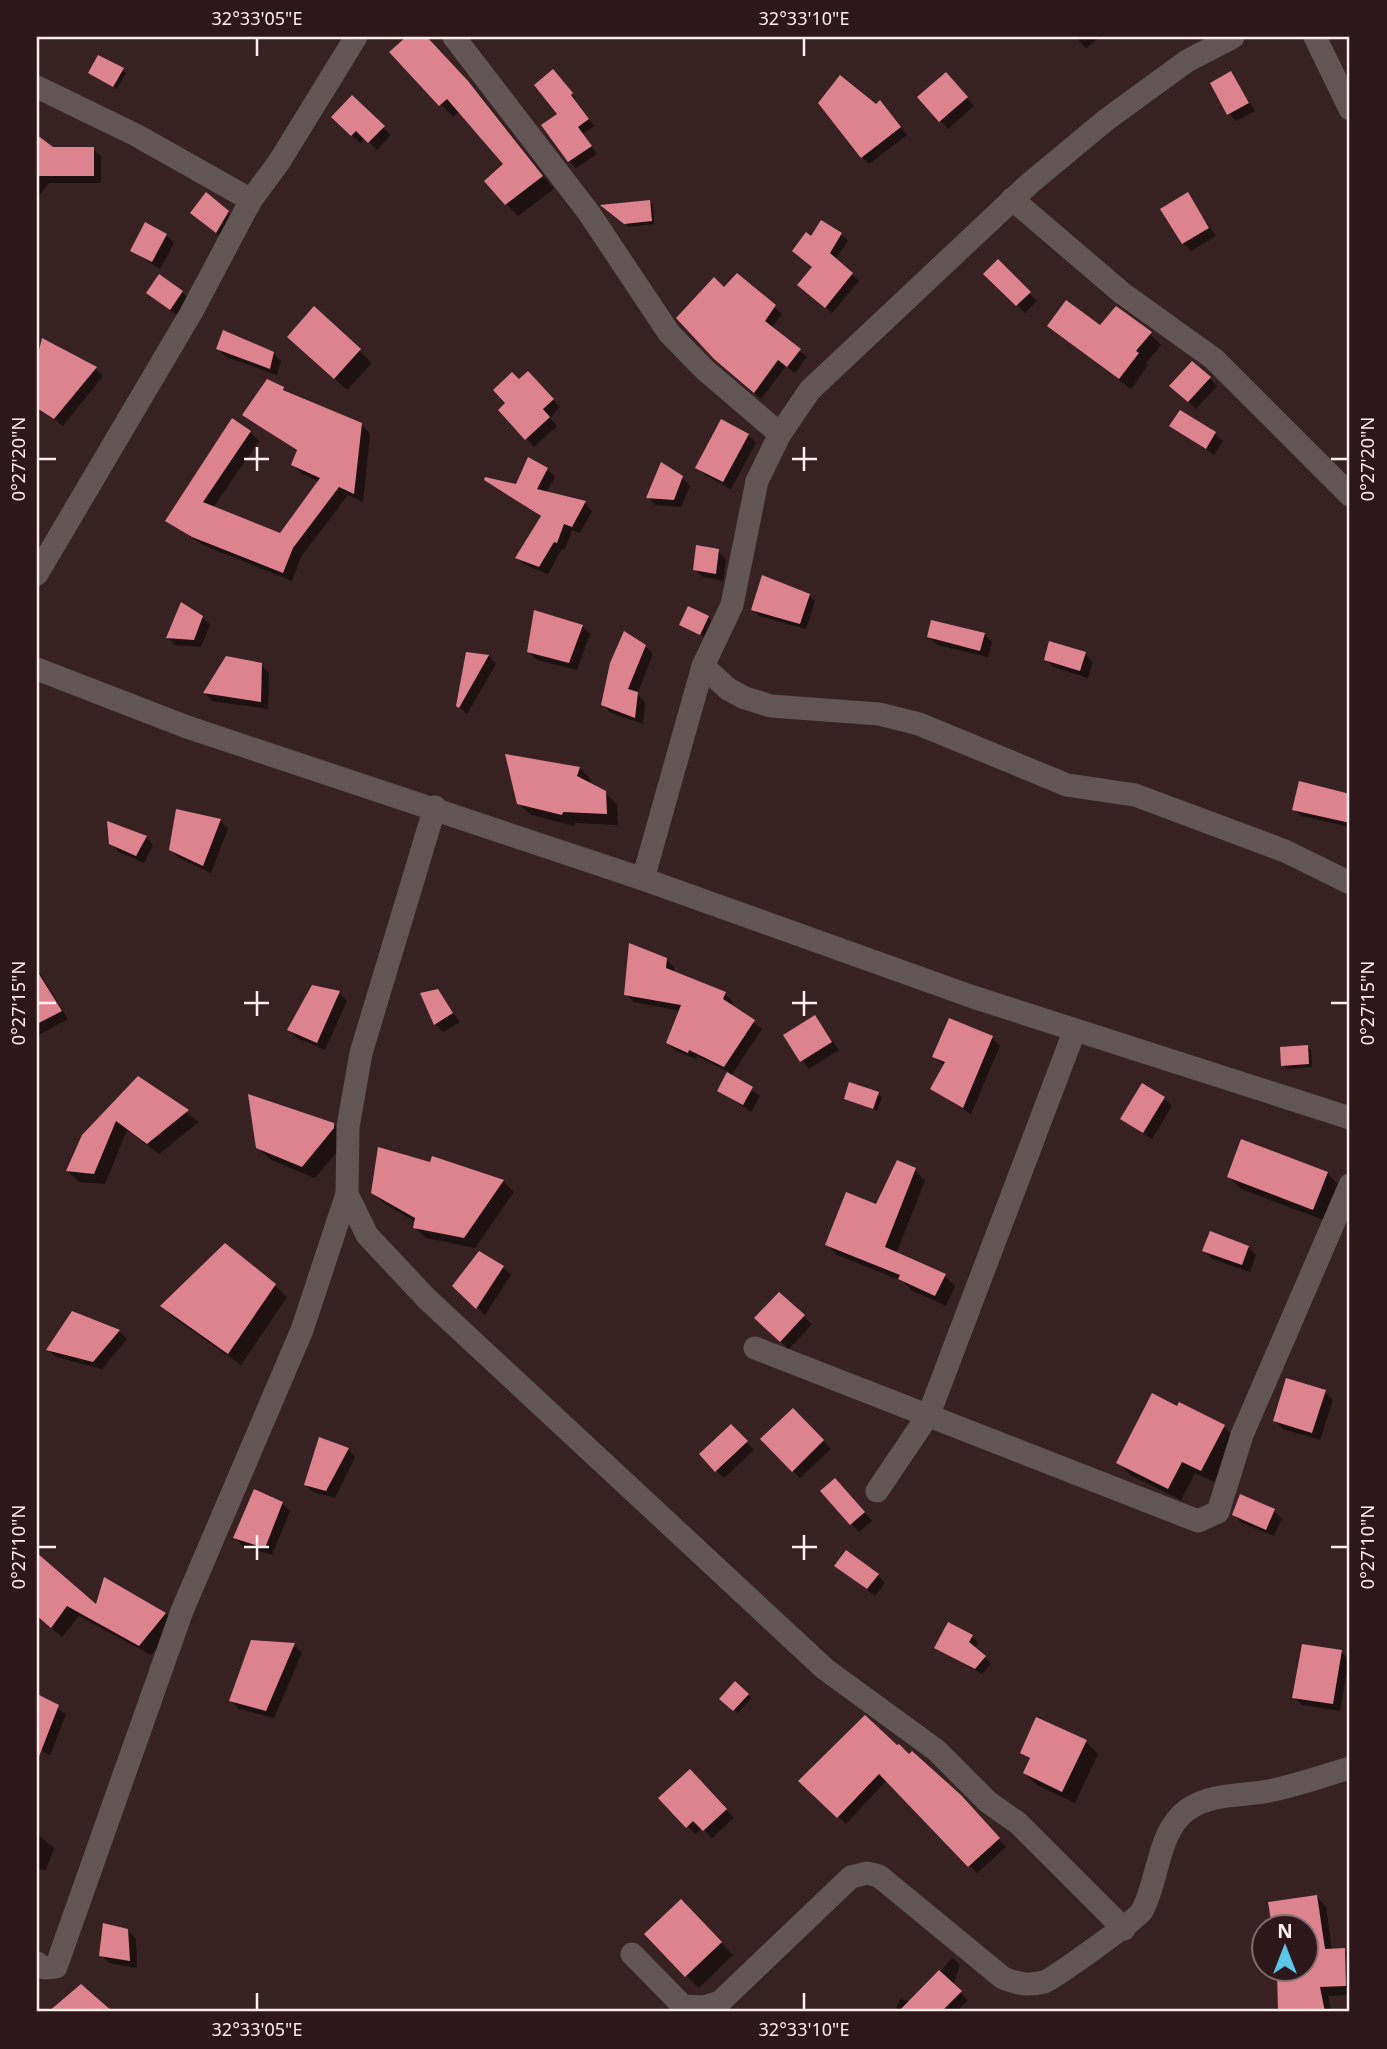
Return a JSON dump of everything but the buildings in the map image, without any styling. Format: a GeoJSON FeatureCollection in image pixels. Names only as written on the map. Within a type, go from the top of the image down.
{"type":"FeatureCollection","features":[{"type":"Feature","properties":{"kind":"street"},"geometry":{"type":"LineString","coordinates":[[37,574],[191,313],[251,200],[279,162],[356,37]]}},
{"type":"Feature","properties":{"kind":"street"},"geometry":{"type":"LineString","coordinates":[[454,37],[589,213],[669,333],[704,369],[780,434]]}},
{"type":"Feature","properties":{"kind":"street"},"geometry":{"type":"LineString","coordinates":[[643,878],[703,666],[732,605],[757,481],[780,434],[810,390],[841,357],[1012,199],[1116,113],[1187,61],[1233,37]]}},
{"type":"Feature","properties":{"kind":"street"},"geometry":{"type":"LineString","coordinates":[[1315,37],[1350,109]]}},
{"type":"Feature","properties":{"kind":"street"},"geometry":{"type":"LineString","coordinates":[[37,87],[136,135],[251,200]]}},
{"type":"Feature","properties":{"kind":"street"},"geometry":{"type":"LineString","coordinates":[[1012,199],[1122,293],[1214,359],[1350,495]]}},
{"type":"Feature","properties":{"kind":"street"},"geometry":{"type":"LineString","coordinates":[[703,666],[728,689],[745,698],[771,706],[879,714],[919,724],[1067,785],[1135,796],[1158,804],[1285,851],[1350,883]]}},
{"type":"Feature","properties":{"kind":"street"},"geometry":{"type":"LineString","coordinates":[[37,669],[187,727],[643,878],[1074,1032],[1350,1118]]}},
{"type":"Feature","properties":{"kind":"street"},"geometry":{"type":"LineString","coordinates":[[37,1963],[44,1968],[56,1967],[182,1611],[302,1329],[347,1194],[348,1126],[361,1053],[435,807]]}},
{"type":"Feature","properties":{"kind":"street"},"geometry":{"type":"LineString","coordinates":[[877,1491],[929,1414],[1074,1032]]}},
{"type":"Feature","properties":{"kind":"street"},"geometry":{"type":"LineString","coordinates":[[755,1348],[1198,1521],[1209,1519],[1218,1512],[1242,1435],[1350,1185]]}},
{"type":"Feature","properties":{"kind":"street"},"geometry":{"type":"LineString","coordinates":[[347,1194],[368,1235],[427,1299],[825,1669],[936,1750],[988,1802],[1018,1823],[1124,1929]]}},
{"type":"Feature","properties":{"kind":"street"},"geometry":{"type":"LineString","coordinates":[[632,1954],[683,2006],[712,2005],[720,2002],[851,1877],[867,1872],[879,1876],[1003,1978],[1023,1986],[1048,1981],[1105,1938],[1124,1929],[1141,1912],[1169,1832],[1185,1811],[1206,1799],[1290,1786],[1350,1768]]}}]}
